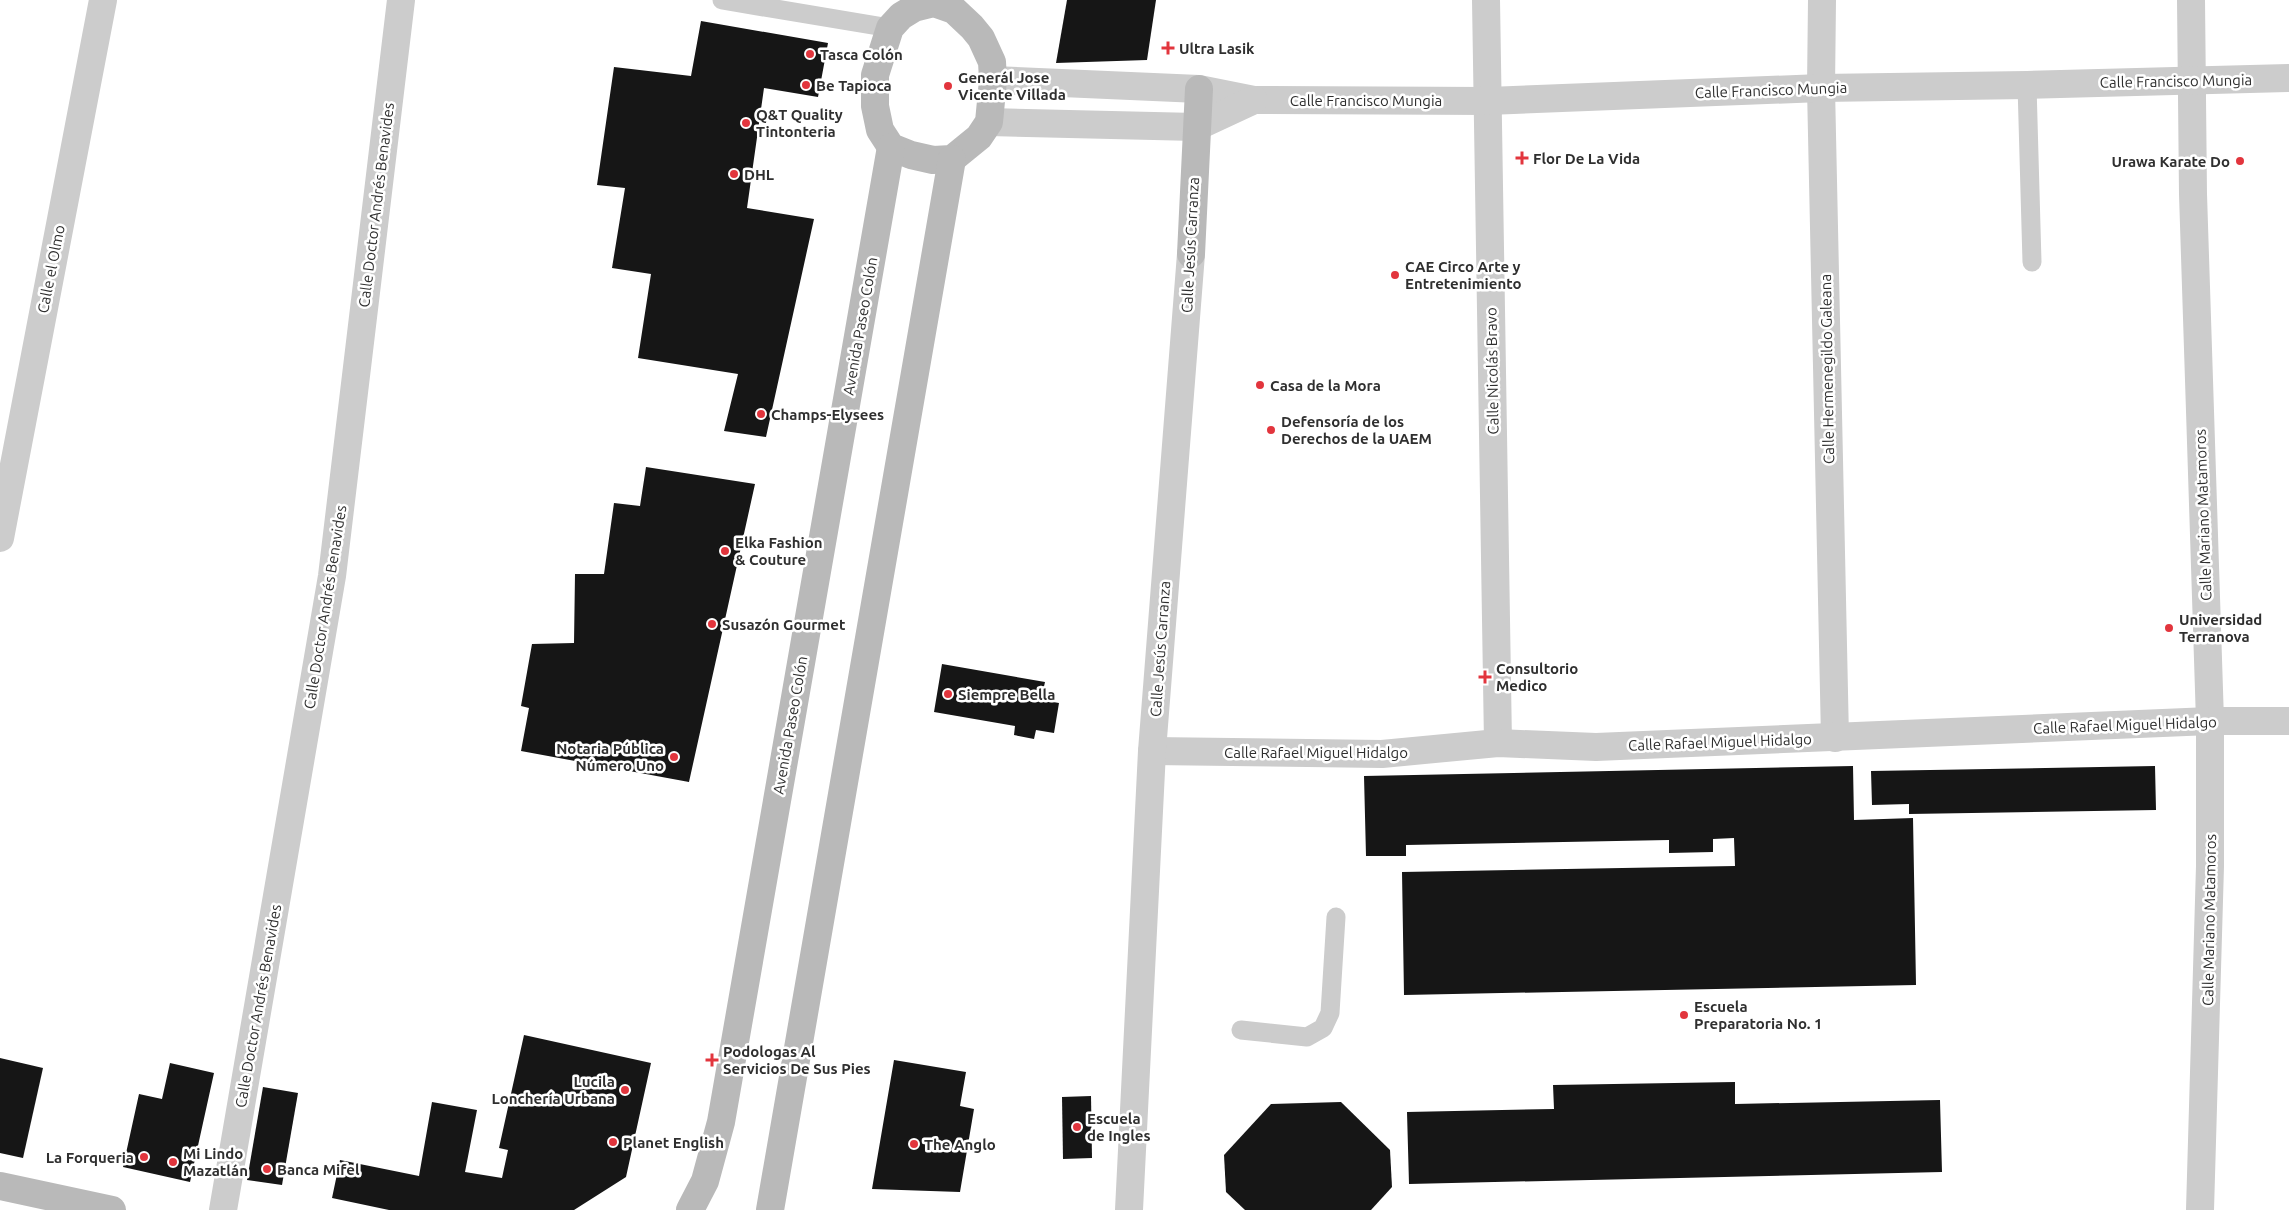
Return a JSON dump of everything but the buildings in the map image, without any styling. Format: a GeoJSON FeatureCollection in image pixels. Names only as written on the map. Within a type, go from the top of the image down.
{"type":"FeatureCollection","features":[{"type":"Feature","properties":{"kind":"main road"},"geometry":{"type":"LineString","coordinates":[[934,1],[954,10],[981,38],[992,62],[993,80],[989,122],[979,137],[952,159],[933,160],[911,155],[891,147],[880,130],[875,106],[874,75],[890,28],[908,12],[934,1]]}},
{"type":"Feature","properties":{"kind":"main road","name":"Calle Jesús Carranza"},"geometry":{"type":"LineString","coordinates":[[1190,254],[1199,89]]}},
{"type":"Feature","properties":{"kind":"main road","name":"Avenida Paseo Colón"},"geometry":{"type":"LineString","coordinates":[[690,1210],[705,1181],[721,1122],[891,147]]}},
{"type":"Feature","properties":{"kind":"main road"},"geometry":{"type":"LineString","coordinates":[[770,1210],[952,159]]}},
{"type":"Feature","properties":{"kind":"main road"},"geometry":{"type":"LineString","coordinates":[[0,1186],[112,1210]]}},
{"type":"Feature","properties":{"kind":"street","name":"Calle el Olmo"},"geometry":{"type":"LineString","coordinates":[[0,538],[103,0]]}},
{"type":"Feature","properties":{"kind":"street","name":"Calle Doctor Andrés Benavides"},"geometry":{"type":"LineString","coordinates":[[222,1210],[332,576],[401,0]]}},
{"type":"Feature","properties":{"kind":"street","name":"Calle Nicolás Bravo"},"geometry":{"type":"LineString","coordinates":[[1486,0],[1498,743]]}},
{"type":"Feature","properties":{"kind":"street","name":"Calle Hermenegildo Galeana"},"geometry":{"type":"LineString","coordinates":[[1822,0],[1821,88],[1835,738]]}},
{"type":"Feature","properties":{"kind":"street","name":"Calle Mariano Matamoros"},"geometry":{"type":"LineString","coordinates":[[2191,0],[2193,194],[2210,721],[2210,876],[2200,1210]]}},
{"type":"Feature","properties":{"kind":"street","name":"Calle Francisco Mungia"},"geometry":{"type":"LineString","coordinates":[[993,80],[1199,89],[1254,100],[1488,101],[1821,88],[2289,78]]}},
{"type":"Feature","properties":{"kind":"street","name":"Calle Francisco Mungia"},"geometry":{"type":"LineString","coordinates":[[989,122],[1196,127],[1254,100]]}},
{"type":"Feature","properties":{"kind":"street","name":"Calle Jesús Carranza"},"geometry":{"type":"LineString","coordinates":[[1128,1210],[1152,751],[1190,254]]}},
{"type":"Feature","properties":{"kind":"street","name":"Calle Rafael Miguel Hidalgo"},"geometry":{"type":"LineString","coordinates":[[1152,751],[1382,754],[1498,743],[1596,747],[2210,721],[2289,721]]}},
{"type":"Feature","properties":{"kind":"lane"},"geometry":{"type":"LineString","coordinates":[[722,0],[890,28]]}},
{"type":"Feature","properties":{"kind":"lane"},"geometry":{"type":"LineString","coordinates":[[2027,85],[2032,262]]}},
{"type":"Feature","properties":{"kind":"lane"},"geometry":{"type":"LineString","coordinates":[[1241,1030],[1307,1037],[1323,1028],[1330,1014],[1336,916]]}},
{"type":"Feature","properties":{"kind":"place","name":"Ultra Lasik"},"geometry":{"type":"Point","coordinates":[1168,48]}},
{"type":"Feature","properties":{"kind":"place","name":"Tasca Colón"},"geometry":{"type":"Point","coordinates":[810,54]}},
{"type":"Feature","properties":{"kind":"place","name":"Be Tapioca"},"geometry":{"type":"Point","coordinates":[806,85]}},
{"type":"Feature","properties":{"kind":"place","name":"Generál Jose Vicente Villada"},"geometry":{"type":"Point","coordinates":[948,86]}},
{"type":"Feature","properties":{"kind":"place","name":"Q&T Quality Tintonteria"},"geometry":{"type":"Point","coordinates":[746,123]}},
{"type":"Feature","properties":{"kind":"place","name":"Flor De La Vida"},"geometry":{"type":"Point","coordinates":[1522,158]}},
{"type":"Feature","properties":{"kind":"place","name":"Urawa Karate Do"},"geometry":{"type":"Point","coordinates":[2240,161]}},
{"type":"Feature","properties":{"kind":"place","name":"DHL"},"geometry":{"type":"Point","coordinates":[734,174]}},
{"type":"Feature","properties":{"kind":"place","name":"CAE Circo Arte y Entretenimiento"},"geometry":{"type":"Point","coordinates":[1395,275]}},
{"type":"Feature","properties":{"kind":"place","name":"Casa de la Mora"},"geometry":{"type":"Point","coordinates":[1260,385]}},
{"type":"Feature","properties":{"kind":"place","name":"Champs-Elysees"},"geometry":{"type":"Point","coordinates":[761,414]}},
{"type":"Feature","properties":{"kind":"place","name":"Defensoría de los Derechos de la UAEM"},"geometry":{"type":"Point","coordinates":[1271,430]}},
{"type":"Feature","properties":{"kind":"place","name":"Elka Fashion & Couture"},"geometry":{"type":"Point","coordinates":[725,551]}},
{"type":"Feature","properties":{"kind":"place","name":"Susazón Gourmet"},"geometry":{"type":"Point","coordinates":[712,624]}},
{"type":"Feature","properties":{"kind":"place","name":"Universidad Terranova"},"geometry":{"type":"Point","coordinates":[2169,628]}},
{"type":"Feature","properties":{"kind":"place","name":"Consultorio Medico"},"geometry":{"type":"Point","coordinates":[1485,677]}},
{"type":"Feature","properties":{"kind":"place","name":"Siempre Bella"},"geometry":{"type":"Point","coordinates":[948,694]}},
{"type":"Feature","properties":{"kind":"place","name":"Notaria Pública Número Uno"},"geometry":{"type":"Point","coordinates":[674,757]}},
{"type":"Feature","properties":{"kind":"place","name":"Escuela Preparatoria No. 1"},"geometry":{"type":"Point","coordinates":[1684,1015]}},
{"type":"Feature","properties":{"kind":"place","name":"Podologas Al Servicios De Sus Pies"},"geometry":{"type":"Point","coordinates":[712,1060]}},
{"type":"Feature","properties":{"kind":"place","name":"Lucila Lonchería Urbana"},"geometry":{"type":"Point","coordinates":[625,1090]}},
{"type":"Feature","properties":{"kind":"place","name":"Escuela de Ingles"},"geometry":{"type":"Point","coordinates":[1077,1127]}},
{"type":"Feature","properties":{"kind":"place","name":"Planet English"},"geometry":{"type":"Point","coordinates":[613,1142]}},
{"type":"Feature","properties":{"kind":"place","name":"The Anglo"},"geometry":{"type":"Point","coordinates":[914,1144]}},
{"type":"Feature","properties":{"kind":"place","name":"La Forqueria"},"geometry":{"type":"Point","coordinates":[144,1157]}},
{"type":"Feature","properties":{"kind":"place","name":"Mi Lindo Mazatlán"},"geometry":{"type":"Point","coordinates":[173,1162]}},
{"type":"Feature","properties":{"kind":"place","name":"Banca Mifel"},"geometry":{"type":"Point","coordinates":[267,1169]}}]}
